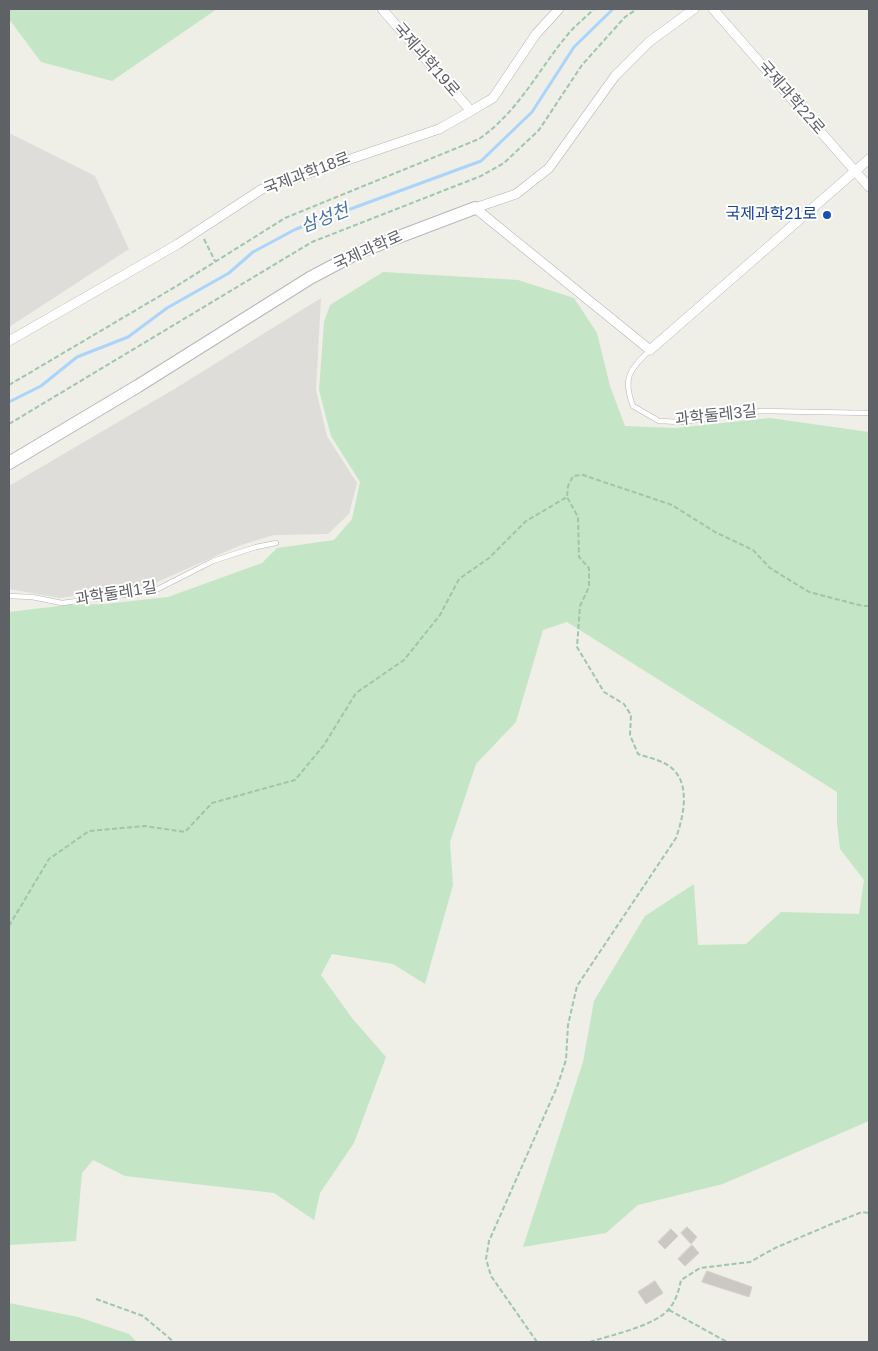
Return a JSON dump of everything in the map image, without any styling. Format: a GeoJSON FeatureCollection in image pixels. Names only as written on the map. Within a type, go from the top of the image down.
{"type":"FeatureCollection","features":[{"type":"Feature","properties":{"kind":"street","name":"국제과학19로"},"geometry":{"type":"LineString","coordinates":[[382,9],[471,111]]}},
{"type":"Feature","properties":{"kind":"street","name":"국제과학18로"},"geometry":{"type":"LineString","coordinates":[[9,341],[200,230],[262,189],[362,153],[439,129],[493,98],[536,34],[559,9]]}},
{"type":"Feature","properties":{"kind":"street","name":"국제과학로"},"geometry":{"type":"LineString","coordinates":[[9,463],[146,381],[318,274],[358,252],[516,194],[550,168],[614,76],[649,42],[694,9]]}},
{"type":"Feature","properties":{"kind":"street","name":"국제과학22로"},"geometry":{"type":"LineString","coordinates":[[713,9],[869,186]]}},
{"type":"Feature","properties":{"kind":"street"},"geometry":{"type":"LineString","coordinates":[[475,208],[650,350],[869,159]]}},
{"type":"Feature","properties":{"kind":"lane","name":"과학둘레3길"},"geometry":{"type":"LineString","coordinates":[[650,350],[631,368],[628,386],[633,406],[659,421],[681,422],[761,411],[869,413]]}},
{"type":"Feature","properties":{"kind":"lane","name":"과학둘레1길"},"geometry":{"type":"LineString","coordinates":[[9,596],[32,597],[62,603],[154,591],[213,561],[256,547],[276,544]]}},
{"type":"Feature","properties":{"kind":"path"},"geometry":{"type":"LineString","coordinates":[[9,385],[285,218],[479,139],[499,125],[519,103],[570,33],[594,9]]}},
{"type":"Feature","properties":{"kind":"path"},"geometry":{"type":"LineString","coordinates":[[9,424],[312,242],[481,176],[504,163],[539,130],[582,65],[625,17],[637,9]]}},
{"type":"Feature","properties":{"kind":"path"},"geometry":{"type":"LineString","coordinates":[[200,230],[215,261]]}},
{"type":"Feature","properties":{"kind":"path"},"geometry":{"type":"LineString","coordinates":[[537,1342],[491,1276],[486,1259],[489,1241],[557,1087],[566,1060],[568,1025],[577,986],[676,838],[683,816],[684,792],[680,779],[666,764],[638,754],[630,735],[631,715],[624,704],[604,692],[577,647],[580,606],[589,588],[589,568],[579,557],[578,518],[568,497],[568,486],[573,476],[583,475],[672,505],[715,532],[753,550],[770,568],[809,592],[869,606]]}},
{"type":"Feature","properties":{"kind":"path"},"geometry":{"type":"LineString","coordinates":[[9,926],[49,860],[89,831],[145,826],[184,832],[212,803],[295,780],[324,745],[356,693],[404,660],[440,616],[459,580],[489,558],[526,521],[568,497]]}},
{"type":"Feature","properties":{"kind":"path"},"geometry":{"type":"LineString","coordinates":[[590,1342],[650,1322],[669,1310],[678,1293],[681,1280],[700,1268],[750,1262],[775,1248],[834,1223],[862,1212],[869,1213]]}},
{"type":"Feature","properties":{"kind":"path"},"geometry":{"type":"LineString","coordinates":[[96,1299],[143,1316],[174,1342]]}},
{"type":"Feature","properties":{"kind":"path"},"geometry":{"type":"LineString","coordinates":[[669,1310],[727,1342]]}},
{"type":"Feature","properties":{"kind":"shaded area"},"geometry":{"type":"Polygon","coordinates":[[[9,133],[95,176],[129,249],[9,327],[9,133]]]}},
{"type":"Feature","properties":{"kind":"shaded area"},"geometry":{"type":"Polygon","coordinates":[[[321,298],[316,390],[327,436],[357,483],[349,514],[328,534],[274,535],[241,545],[150,585],[60,598],[9,589],[9,486],[176,388],[321,298]]]}},
{"type":"Feature","properties":{"kind":"green space"},"geometry":{"type":"Polygon","coordinates":[[[9,9],[217,9],[112,81],[41,62],[9,19],[9,9]]]}},
{"type":"Feature","properties":{"kind":"green space"},"geometry":{"type":"Polygon","coordinates":[[[383,272],[518,280],[574,298],[597,333],[610,386],[625,426],[675,428],[770,418],[869,432],[869,1121],[723,1184],[638,1205],[606,1233],[523,1247],[583,1062],[594,1001],[645,916],[694,884],[698,945],[746,944],[781,912],[859,914],[864,880],[840,849],[837,823],[837,792],[567,622],[543,630],[516,722],[476,764],[450,842],[453,885],[425,984],[393,964],[332,954],[321,975],[352,1018],[386,1057],[354,1143],[320,1193],[314,1220],[274,1193],[125,1176],[93,1160],[82,1173],[76,1241],[9,1245],[9,612],[67,605],[105,604],[168,597],[262,563],[277,548],[334,540],[352,519],[360,482],[331,436],[319,390],[324,322],[330,305],[383,272]]]}},
{"type":"Feature","properties":{"kind":"green space"},"geometry":{"type":"Polygon","coordinates":[[[9,1303],[78,1317],[129,1334],[137,1342],[9,1342],[9,1303]]]}},
{"type":"Feature","properties":{"kind":"building"},"geometry":{"type":"Polygon","coordinates":[[[687,1227],[697,1237],[691,1244],[681,1233],[687,1227]]]}},
{"type":"Feature","properties":{"kind":"building"},"geometry":{"type":"Polygon","coordinates":[[[671,1229],[678,1236],[665,1249],[658,1242],[671,1229]]]}},
{"type":"Feature","properties":{"kind":"building"},"geometry":{"type":"Polygon","coordinates":[[[692,1245],[699,1253],[685,1266],[678,1259],[692,1245]]]}},
{"type":"Feature","properties":{"kind":"building"},"geometry":{"type":"Polygon","coordinates":[[[707,1271],[752,1287],[749,1297],[702,1282],[707,1271]]]}},
{"type":"Feature","properties":{"kind":"building"},"geometry":{"type":"Polygon","coordinates":[[[655,1281],[663,1293],[646,1304],[638,1292],[655,1281]]]}},
{"type":"Feature","properties":{"kind":"waterway","name":"삼성천"},"geometry":{"type":"LineString","coordinates":[[9,402],[41,386],[77,357],[128,337],[167,308],[229,273],[253,252],[296,229],[481,161],[532,112],[574,47],[613,9]]}},
{"type":"Feature","properties":{"kind":"place","name":"국제과학21로"},"geometry":{"type":"Point","coordinates":[827,215]}}]}
